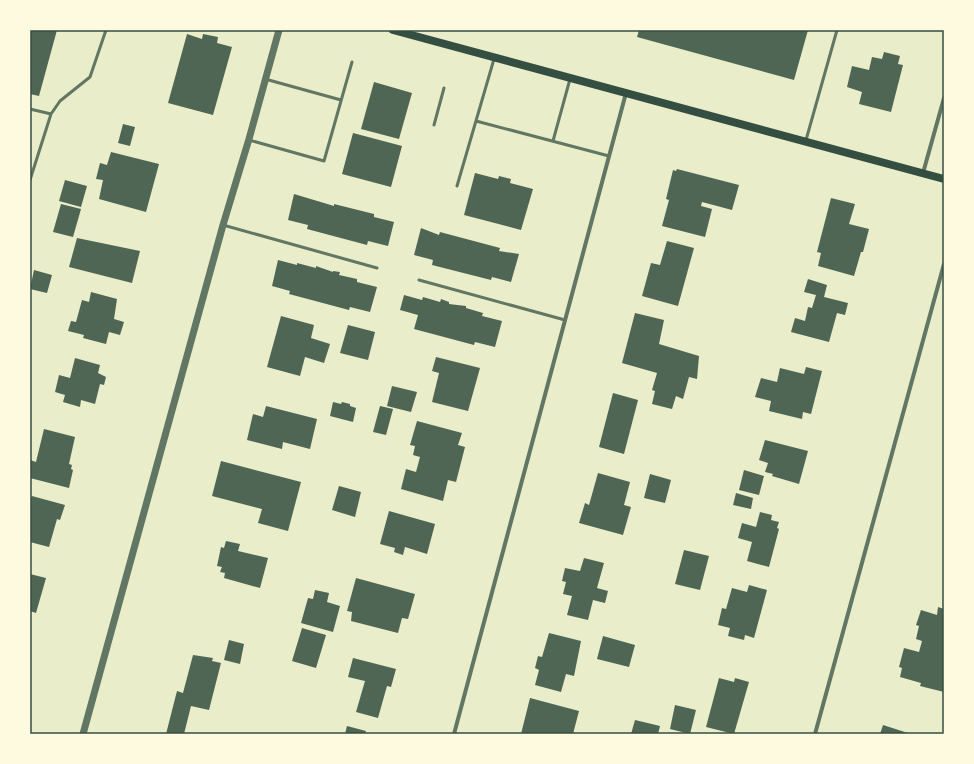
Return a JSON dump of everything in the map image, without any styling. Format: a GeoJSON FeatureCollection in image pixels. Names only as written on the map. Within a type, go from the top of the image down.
{"type":"FeatureCollection","features":[{"type":"Feature","properties":{"kind":"main road"},"geometry":{"type":"LineString","coordinates":[[393,30],[944,179]]}},
{"type":"Feature","properties":{"kind":"street"},"geometry":{"type":"LineString","coordinates":[[83,734],[278,30]]}},
{"type":"Feature","properties":{"kind":"street"},"geometry":{"type":"LineString","coordinates":[[454,734],[626,93]]}},
{"type":"Feature","properties":{"kind":"street"},"geometry":{"type":"LineString","coordinates":[[924,173],[944,98]]}},
{"type":"Feature","properties":{"kind":"street"},"geometry":{"type":"LineString","coordinates":[[815,734],[944,264]]}},
{"type":"Feature","properties":{"kind":"lane"},"geometry":{"type":"LineString","coordinates":[[30,180],[50,114],[60,102],[90,77],[106,30]]}},
{"type":"Feature","properties":{"kind":"lane"},"geometry":{"type":"LineString","coordinates":[[806,141],[837,30]]}},
{"type":"Feature","properties":{"kind":"lane"},"geometry":{"type":"LineString","coordinates":[[457,186],[495,57]]}},
{"type":"Feature","properties":{"kind":"lane"},"geometry":{"type":"LineString","coordinates":[[249,139],[324,161],[352,62]]}},
{"type":"Feature","properties":{"kind":"lane"},"geometry":{"type":"LineString","coordinates":[[553,141],[570,77]]}},
{"type":"Feature","properties":{"kind":"lane"},"geometry":{"type":"LineString","coordinates":[[265,79],[342,100]]}},
{"type":"Feature","properties":{"kind":"lane"},"geometry":{"type":"LineString","coordinates":[[434,125],[444,88]]}},
{"type":"Feature","properties":{"kind":"lane"},"geometry":{"type":"LineString","coordinates":[[30,109],[50,114]]}},
{"type":"Feature","properties":{"kind":"lane"},"geometry":{"type":"LineString","coordinates":[[476,121],[609,156]]}},
{"type":"Feature","properties":{"kind":"lane"},"geometry":{"type":"LineString","coordinates":[[223,225],[377,268]]}},
{"type":"Feature","properties":{"kind":"lane"},"geometry":{"type":"LineString","coordinates":[[419,280],[565,320]]}},
{"type":"Feature","properties":{"kind":"building"},"geometry":{"type":"Polygon","coordinates":[[[30,30],[57,30],[39,96],[30,94],[30,30]]]}},
{"type":"Feature","properties":{"kind":"building"},"geometry":{"type":"Polygon","coordinates":[[[639,30],[808,30],[794,80],[637,37],[639,30]]]}},
{"type":"Feature","properties":{"kind":"building"},"geometry":{"type":"Polygon","coordinates":[[[187,34],[202,39],[203,34],[218,37],[217,43],[232,47],[213,115],[168,103],[187,34]]]}},
{"type":"Feature","properties":{"kind":"building"},"geometry":{"type":"Polygon","coordinates":[[[884,52],[900,56],[898,64],[903,65],[891,112],[859,104],[862,92],[847,87],[852,66],[869,70],[872,57],[882,59],[884,52]]]}},
{"type":"Feature","properties":{"kind":"building"},"geometry":{"type":"Polygon","coordinates":[[[374,82],[412,93],[399,139],[361,129],[374,82]]]}},
{"type":"Feature","properties":{"kind":"building"},"geometry":{"type":"Polygon","coordinates":[[[123,124],[135,127],[130,146],[118,143],[123,124]]]}},
{"type":"Feature","properties":{"kind":"building"},"geometry":{"type":"Polygon","coordinates":[[[353,133],[402,146],[391,187],[342,174],[353,133]]]}},
{"type":"Feature","properties":{"kind":"building"},"geometry":{"type":"Polygon","coordinates":[[[111,152],[159,164],[146,212],[99,199],[103,180],[96,179],[100,163],[107,165],[111,152]]]}},
{"type":"Feature","properties":{"kind":"building"},"geometry":{"type":"Polygon","coordinates":[[[677,169],[739,185],[732,210],[702,202],[701,206],[712,209],[705,237],[662,226],[669,200],[666,199],[673,170],[676,171],[677,169]]]}},
{"type":"Feature","properties":{"kind":"building"},"geometry":{"type":"Polygon","coordinates":[[[475,173],[498,179],[499,176],[511,179],[510,183],[533,189],[521,230],[464,215],[475,173]]]}},
{"type":"Feature","properties":{"kind":"building"},"geometry":{"type":"Polygon","coordinates":[[[65,180],[87,186],[81,207],[59,201],[65,180]]]}},
{"type":"Feature","properties":{"kind":"building"},"geometry":{"type":"Polygon","coordinates":[[[294,194],[334,206],[334,204],[374,214],[374,217],[394,222],[388,246],[368,241],[367,245],[307,229],[308,225],[288,220],[294,194]]]}},
{"type":"Feature","properties":{"kind":"building"},"geometry":{"type":"Polygon","coordinates":[[[831,198],[855,204],[849,224],[869,229],[863,252],[861,252],[854,276],[818,266],[821,253],[817,252],[831,198]]]}},
{"type":"Feature","properties":{"kind":"building"},"geometry":{"type":"Polygon","coordinates":[[[61,204],[81,209],[73,237],[53,232],[61,204]]]}},
{"type":"Feature","properties":{"kind":"building"},"geometry":{"type":"Polygon","coordinates":[[[421,228],[439,235],[440,232],[500,248],[499,251],[519,254],[511,282],[492,277],[491,280],[432,265],[433,260],[414,255],[421,228]]]}},
{"type":"Feature","properties":{"kind":"building"},"geometry":{"type":"Polygon","coordinates":[[[77,238],[140,251],[132,283],[69,267],[77,238]]]}},
{"type":"Feature","properties":{"kind":"building"},"geometry":{"type":"Polygon","coordinates":[[[667,241],[694,248],[678,306],[642,296],[651,263],[660,265],[667,241]]]}},
{"type":"Feature","properties":{"kind":"building"},"geometry":{"type":"Polygon","coordinates":[[[278,260],[316,268],[316,266],[333,272],[340,272],[339,275],[357,279],[357,282],[377,287],[370,312],[350,307],[349,310],[289,294],[290,291],[272,286],[278,260]]]}},
{"type":"Feature","properties":{"kind":"building"},"geometry":{"type":"Polygon","coordinates":[[[34,270],[52,275],[47,293],[30,289],[34,270]]]}},
{"type":"Feature","properties":{"kind":"building"},"geometry":{"type":"Polygon","coordinates":[[[808,279],[827,285],[824,297],[848,303],[845,315],[837,313],[829,342],[791,332],[795,318],[805,321],[808,307],[812,308],[816,295],[804,292],[808,279]]]}},
{"type":"Feature","properties":{"kind":"building"},"geometry":{"type":"Polygon","coordinates":[[[91,292],[117,299],[114,319],[124,322],[120,335],[109,332],[106,344],[83,338],[84,335],[68,331],[71,321],[76,322],[82,300],[89,302],[91,292]]]}},
{"type":"Feature","properties":{"kind":"building"},"geometry":{"type":"Polygon","coordinates":[[[404,295],[422,300],[423,297],[440,302],[441,299],[449,302],[449,304],[466,306],[466,308],[483,313],[482,316],[502,321],[495,347],[475,342],[474,345],[414,329],[418,315],[400,310],[404,295]]]}},
{"type":"Feature","properties":{"kind":"building"},"geometry":{"type":"Polygon","coordinates":[[[635,313],[664,320],[659,344],[699,356],[697,379],[689,377],[683,399],[676,396],[672,409],[652,404],[655,391],[652,390],[657,373],[622,363],[635,313]]]}},
{"type":"Feature","properties":{"kind":"building"},"geometry":{"type":"Polygon","coordinates":[[[281,316],[314,325],[311,338],[330,344],[324,363],[305,357],[300,376],[267,367],[281,316]]]}},
{"type":"Feature","properties":{"kind":"building"},"geometry":{"type":"Polygon","coordinates":[[[348,325],[375,332],[368,360],[340,353],[348,325]]]}},
{"type":"Feature","properties":{"kind":"building"},"geometry":{"type":"Polygon","coordinates":[[[436,357],[480,368],[468,411],[432,402],[439,373],[432,371],[436,357]]]}},
{"type":"Feature","properties":{"kind":"building"},"geometry":{"type":"Polygon","coordinates":[[[75,358],[100,365],[98,373],[106,377],[104,385],[100,384],[95,404],[81,400],[80,407],[63,402],[65,395],[55,392],[59,375],[70,378],[75,358]]]}},
{"type":"Feature","properties":{"kind":"building"},"geometry":{"type":"Polygon","coordinates":[[[806,367],[822,371],[811,414],[803,412],[802,419],[769,411],[771,401],[755,397],[761,378],[777,382],[780,368],[804,374],[806,367]]]}},
{"type":"Feature","properties":{"kind":"building"},"geometry":{"type":"Polygon","coordinates":[[[392,386],[417,392],[411,412],[387,406],[392,386]]]}},
{"type":"Feature","properties":{"kind":"building"},"geometry":{"type":"Polygon","coordinates":[[[613,393],[638,400],[624,454],[599,447],[613,393]]]}},
{"type":"Feature","properties":{"kind":"building"},"geometry":{"type":"Polygon","coordinates":[[[333,402],[350,404],[350,406],[356,408],[353,422],[330,416],[333,402]]]}},
{"type":"Feature","properties":{"kind":"building"},"geometry":{"type":"Polygon","coordinates":[[[266,406],[317,419],[310,449],[283,442],[282,449],[247,440],[253,414],[263,417],[266,406]]]}},
{"type":"Feature","properties":{"kind":"building"},"geometry":{"type":"Polygon","coordinates":[[[380,406],[393,409],[386,435],[373,432],[380,406]]]}},
{"type":"Feature","properties":{"kind":"building"},"geometry":{"type":"Polygon","coordinates":[[[417,421],[462,433],[458,445],[465,447],[456,482],[448,480],[443,501],[401,489],[406,469],[416,472],[420,457],[413,455],[415,446],[410,445],[417,421]]]}},
{"type":"Feature","properties":{"kind":"building"},"geometry":{"type":"Polygon","coordinates":[[[44,429],[75,437],[69,464],[72,465],[71,469],[73,470],[69,488],[30,478],[30,460],[36,462],[44,429]]]}},
{"type":"Feature","properties":{"kind":"building"},"geometry":{"type":"Polygon","coordinates":[[[765,440],[808,451],[799,484],[772,476],[773,474],[765,472],[768,463],[759,460],[765,440]]]}},
{"type":"Feature","properties":{"kind":"building"},"geometry":{"type":"Polygon","coordinates":[[[221,461],[301,482],[288,531],[258,523],[262,509],[212,496],[221,461]]]}},
{"type":"Feature","properties":{"kind":"building"},"geometry":{"type":"Polygon","coordinates":[[[744,470],[764,476],[759,495],[739,490],[744,470]]]}},
{"type":"Feature","properties":{"kind":"building"},"geometry":{"type":"Polygon","coordinates":[[[598,473],[630,482],[624,505],[631,507],[623,535],[579,523],[585,503],[589,505],[598,473]]]}},
{"type":"Feature","properties":{"kind":"building"},"geometry":{"type":"Polygon","coordinates":[[[650,474],[671,480],[665,503],[644,498],[650,474]]]}},
{"type":"Feature","properties":{"kind":"building"},"geometry":{"type":"Polygon","coordinates":[[[339,486],[361,492],[355,517],[332,510],[339,486]]]}},
{"type":"Feature","properties":{"kind":"building"},"geometry":{"type":"Polygon","coordinates":[[[736,493],[753,498],[751,509],[733,505],[736,493]]]}},
{"type":"Feature","properties":{"kind":"building"},"geometry":{"type":"Polygon","coordinates":[[[32,496],[65,505],[60,520],[57,519],[49,547],[30,542],[30,500],[32,496]]]}},
{"type":"Feature","properties":{"kind":"building"},"geometry":{"type":"Polygon","coordinates":[[[389,511],[435,524],[427,554],[405,547],[403,555],[394,552],[395,548],[380,544],[389,511]]]}},
{"type":"Feature","properties":{"kind":"building"},"geometry":{"type":"Polygon","coordinates":[[[760,512],[772,515],[771,520],[779,522],[777,528],[779,529],[769,567],[747,561],[752,542],[738,538],[742,523],[756,527],[760,512]]]}},
{"type":"Feature","properties":{"kind":"building"},"geometry":{"type":"Polygon","coordinates":[[[226,541],[240,544],[238,551],[268,558],[260,588],[224,578],[225,573],[220,572],[222,567],[217,566],[221,547],[224,548],[226,541]]]}},
{"type":"Feature","properties":{"kind":"building"},"geometry":{"type":"Polygon","coordinates":[[[684,550],[709,556],[700,590],[675,584],[684,550]]]}},
{"type":"Feature","properties":{"kind":"building"},"geometry":{"type":"Polygon","coordinates":[[[584,558],[604,563],[597,588],[608,591],[605,603],[593,600],[588,620],[567,615],[572,596],[563,594],[566,582],[562,581],[565,568],[580,571],[584,558]]]}},
{"type":"Feature","properties":{"kind":"building"},"geometry":{"type":"Polygon","coordinates":[[[30,574],[46,578],[36,613],[30,611],[30,574]]]}},
{"type":"Feature","properties":{"kind":"building"},"geometry":{"type":"Polygon","coordinates":[[[356,578],[415,594],[408,619],[402,618],[398,633],[351,621],[352,612],[347,611],[356,578]]]}},
{"type":"Feature","properties":{"kind":"building"},"geometry":{"type":"Polygon","coordinates":[[[749,585],[767,590],[754,638],[745,635],[744,640],[728,636],[730,628],[718,625],[722,608],[726,609],[732,588],[747,592],[749,585]]]}},
{"type":"Feature","properties":{"kind":"building"},"geometry":{"type":"Polygon","coordinates":[[[315,590],[329,593],[327,602],[340,606],[333,632],[301,623],[308,598],[313,599],[315,590]]]}},
{"type":"Feature","properties":{"kind":"building"},"geometry":{"type":"Polygon","coordinates":[[[938,607],[944,609],[944,692],[920,686],[921,683],[900,677],[902,668],[899,667],[904,648],[919,652],[922,641],[916,639],[919,626],[916,625],[921,610],[937,615],[938,607]]]}},
{"type":"Feature","properties":{"kind":"building"},"geometry":{"type":"Polygon","coordinates":[[[302,628],[326,635],[316,668],[292,661],[302,628]]]}},
{"type":"Feature","properties":{"kind":"building"},"geometry":{"type":"Polygon","coordinates":[[[549,633],[581,641],[574,676],[566,674],[561,692],[535,685],[539,670],[535,668],[538,656],[542,657],[549,633]]]}},
{"type":"Feature","properties":{"kind":"building"},"geometry":{"type":"Polygon","coordinates":[[[603,636],[635,645],[629,667],[597,659],[603,636]]]}},
{"type":"Feature","properties":{"kind":"building"},"geometry":{"type":"Polygon","coordinates":[[[229,640],[244,644],[240,664],[224,660],[229,640]]]}},
{"type":"Feature","properties":{"kind":"building"},"geometry":{"type":"Polygon","coordinates":[[[193,655],[213,658],[212,661],[221,663],[209,710],[191,706],[184,734],[166,734],[177,691],[183,693],[193,655]]]}},
{"type":"Feature","properties":{"kind":"building"},"geometry":{"type":"Polygon","coordinates":[[[353,658],[396,669],[391,687],[387,686],[378,718],[356,712],[365,681],[348,677],[353,658]]]}},
{"type":"Feature","properties":{"kind":"building"},"geometry":{"type":"Polygon","coordinates":[[[719,678],[734,682],[735,678],[749,682],[734,734],[706,727],[719,678]]]}},
{"type":"Feature","properties":{"kind":"building"},"geometry":{"type":"Polygon","coordinates":[[[530,698],[579,711],[573,734],[521,734],[530,698]]]}},
{"type":"Feature","properties":{"kind":"building"},"geometry":{"type":"Polygon","coordinates":[[[675,705],[696,710],[690,734],[670,729],[675,705]]]}},
{"type":"Feature","properties":{"kind":"building"},"geometry":{"type":"Polygon","coordinates":[[[635,720],[660,726],[658,734],[631,734],[635,720]]]}},
{"type":"Feature","properties":{"kind":"building"},"geometry":{"type":"Polygon","coordinates":[[[883,725],[911,734],[880,734],[883,725]]]}},
{"type":"Feature","properties":{"kind":"building"},"geometry":{"type":"Polygon","coordinates":[[[347,726],[366,731],[365,734],[345,734],[347,726]]]}}]}
